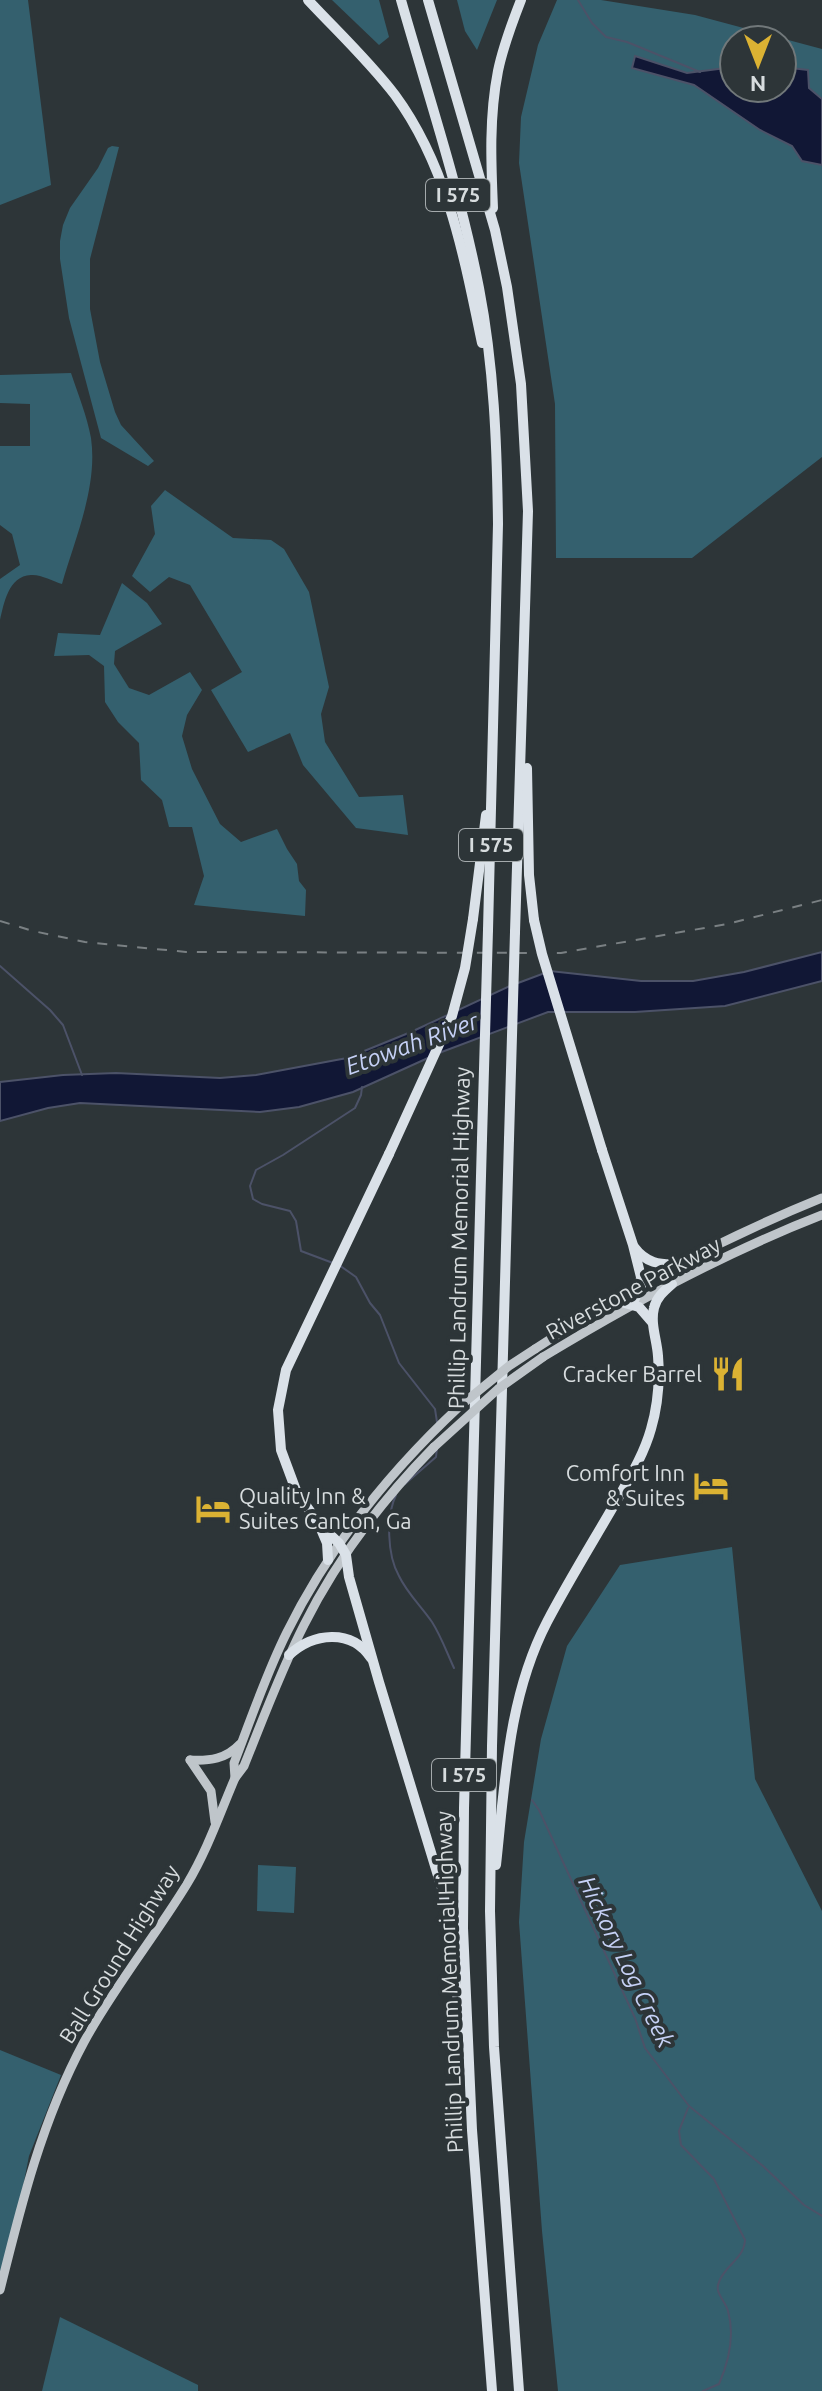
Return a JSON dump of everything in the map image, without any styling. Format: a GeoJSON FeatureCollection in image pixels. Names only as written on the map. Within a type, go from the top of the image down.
{"type":"FeatureCollection","features":[{"type":"Feature","properties":{"kind":"highway"},"geometry":{"type":"LineString","coordinates":[[308,0],[383,80],[426,146],[445,192],[459,241],[493,396]]}},
{"type":"Feature","properties":{"kind":"highway","name":"Phillip Landrum Memorial Highway"},"geometry":{"type":"LineString","coordinates":[[401,0],[468,238],[487,337],[493,396],[498,524],[463,1928],[472,2130],[492,2391]]}},
{"type":"Feature","properties":{"kind":"highway","name":"Phillip Landrum Memorial Highway"},"geometry":{"type":"LineString","coordinates":[[428,0],[495,230],[515,335],[525,426],[528,511],[490,1911],[494,2047],[519,2391]]}},
{"type":"Feature","properties":{"kind":"highway"},"geometry":{"type":"LineString","coordinates":[[495,230],[492,117],[498,71],[521,0]]}},
{"type":"Feature","properties":{"kind":"highway"},"geometry":{"type":"LineString","coordinates":[[525,610],[528,854],[534,920],[547,971],[633,1245],[641,1284],[632,1304]]}},
{"type":"Feature","properties":{"kind":"highway"},"geometry":{"type":"LineString","coordinates":[[472,2130],[448,1917],[349,1577],[346,1555],[297,1493],[281,1450],[278,1410],[289,1362],[452,1016],[465,968],[473,919],[492,761]]}},
{"type":"Feature","properties":{"kind":"highway"},"geometry":{"type":"LineString","coordinates":[[633,1245],[652,1263],[678,1264]]}},
{"type":"Feature","properties":{"kind":"highway"},"geometry":{"type":"LineString","coordinates":[[490,1911],[520,1691],[547,1622],[633,1470],[649,1435],[659,1385],[653,1324],[656,1303],[672,1284]]}},
{"type":"Feature","properties":{"kind":"highway"},"geometry":{"type":"LineString","coordinates":[[614,1300],[643,1310],[653,1324]]}},
{"type":"Feature","properties":{"kind":"highway"},"geometry":{"type":"LineString","coordinates":[[319,1524],[327,1543],[328,1560]]}},
{"type":"Feature","properties":{"kind":"highway"},"geometry":{"type":"LineString","coordinates":[[289,1655],[306,1643],[331,1637],[352,1641],[367,1652],[373,1662]]}},
{"type":"Feature","properties":{"kind":"main road","name":"Riverstone Parkway"},"geometry":{"type":"LineString","coordinates":[[641,1284],[738,1234],[822,1198]]}},
{"type":"Feature","properties":{"kind":"main road","name":"Riverstone Parkway"},"geometry":{"type":"LineString","coordinates":[[346,1555],[387,1499],[434,1447],[498,1389],[543,1357],[632,1304],[822,1215]]}},
{"type":"Feature","properties":{"kind":"main road","name":"Ball Ground Highway"},"geometry":{"type":"LineString","coordinates":[[235,1778],[234,1763],[242,1742],[276,1655],[304,1599],[339,1543],[398,1467],[434,1430],[491,1380],[641,1284]]}},
{"type":"Feature","properties":{"kind":"main road","name":"Ball Ground Highway"},"geometry":{"type":"LineString","coordinates":[[0,2290],[28,2182],[65,2080],[94,2024],[188,1882],[235,1778],[244,1766],[289,1655],[346,1555]]}},
{"type":"Feature","properties":{"kind":"main road"},"geometry":{"type":"LineString","coordinates":[[215,1824],[211,1791],[190,1760],[216,1759],[242,1742]]}},
{"type":"Feature","properties":{"kind":"shaded area"},"geometry":{"type":"Polygon","coordinates":[[[0,0],[28,0],[51,185],[0,205],[0,0]]]}},
{"type":"Feature","properties":{"kind":"shaded area"},"geometry":{"type":"Polygon","coordinates":[[[332,0],[379,0],[389,37],[379,45],[332,0]]]}},
{"type":"Feature","properties":{"kind":"shaded area"},"geometry":{"type":"Polygon","coordinates":[[[457,0],[497,0],[477,50],[465,31],[457,0]]]}},
{"type":"Feature","properties":{"kind":"shaded area"},"geometry":{"type":"Polygon","coordinates":[[[557,0],[601,0],[695,15],[729,24],[718,24],[718,104],[798,104],[798,43],[822,49],[822,457],[692,558],[556,558],[555,404],[519,163],[521,117],[538,45],[557,0]]]}},
{"type":"Feature","properties":{"kind":"shaded area"},"geometry":{"type":"Polygon","coordinates":[[[112,146],[119,147],[90,259],[90,309],[100,362],[115,412],[121,425],[154,461],[148,466],[101,438],[69,318],[60,259],[63,225],[70,208],[112,146]]]}},
{"type":"Feature","properties":{"kind":"shaded area"},"geometry":{"type":"Polygon","coordinates":[[[71,373],[85,413],[92,456],[88,494],[79,531],[62,584],[31,575],[17,580],[8,592],[0,620],[0,579],[20,565],[12,534],[0,525],[0,446],[30,446],[30,404],[0,403],[0,375],[71,373]]]}},
{"type":"Feature","properties":{"kind":"shaded area"},"geometry":{"type":"Polygon","coordinates":[[[165,490],[233,538],[271,540],[284,549],[309,592],[329,687],[321,714],[325,742],[359,797],[403,795],[408,835],[356,828],[303,765],[290,733],[248,752],[211,690],[242,672],[190,585],[169,577],[150,592],[132,576],[155,534],[151,506],[165,490]]]}},
{"type":"Feature","properties":{"kind":"shaded area"},"geometry":{"type":"Polygon","coordinates":[[[122,583],[147,603],[162,624],[115,651],[114,664],[129,688],[149,695],[190,672],[202,690],[187,715],[182,736],[192,769],[220,824],[241,842],[277,829],[297,864],[299,881],[306,890],[305,916],[194,905],[204,876],[192,827],[169,827],[162,800],[141,780],[139,743],[118,722],[105,702],[104,666],[89,655],[54,656],[58,633],[100,635],[122,583]]]}},
{"type":"Feature","properties":{"kind":"shaded area"},"geometry":{"type":"Polygon","coordinates":[[[732,1547],[755,1779],[822,1911],[822,2391],[558,2391],[542,2231],[519,1922],[524,1842],[541,1739],[567,1646],[620,1565],[732,1547]]]}},
{"type":"Feature","properties":{"kind":"shaded area"},"geometry":{"type":"Polygon","coordinates":[[[258,1865],[296,1867],[294,1913],[257,1911],[258,1865]]]}},
{"type":"Feature","properties":{"kind":"shaded area"},"geometry":{"type":"Polygon","coordinates":[[[0,2050],[61,2075],[29,2156],[15,2227],[0,2280],[0,2050]]]}},
{"type":"Feature","properties":{"kind":"shaded area"},"geometry":{"type":"Polygon","coordinates":[[[60,2317],[198,2385],[198,2391],[42,2391],[60,2317]]]}},
{"type":"Feature","properties":{"kind":"water"},"geometry":{"type":"Polygon","coordinates":[[[635,56],[687,73],[718,69],[718,101],[694,85],[632,68],[635,56]]]}},
{"type":"Feature","properties":{"kind":"water"},"geometry":{"type":"Polygon","coordinates":[[[798,69],[808,70],[809,88],[822,99],[822,165],[802,161],[792,146],[760,130],[722,104],[798,104],[798,69]]]}},
{"type":"Feature","properties":{"kind":"water","name":"Etowah River"},"geometry":{"type":"Polygon","coordinates":[[[822,952],[822,981],[725,1006],[635,1012],[548,1012],[439,1053],[353,1092],[299,1107],[260,1112],[80,1103],[0,1121],[0,1082],[116,1073],[220,1078],[256,1075],[347,1058],[550,971],[641,981],[693,981],[744,972],[822,952]]]}},
{"type":"Feature","properties":{"kind":"waterway"},"geometry":{"type":"LineString","coordinates":[[578,0],[592,23],[606,37],[627,42],[700,72]]}},
{"type":"Feature","properties":{"kind":"waterway"},"geometry":{"type":"LineString","coordinates":[[0,966],[63,1025],[82,1075]]}},
{"type":"Feature","properties":{"kind":"waterway","name":"Hickory Log Creek"},"geometry":{"type":"LineString","coordinates":[[333,1263],[301,1251],[296,1221],[290,1211],[253,1199],[250,1186],[256,1170],[355,1108],[362,1087]]}},
{"type":"Feature","properties":{"kind":"waterway","name":"Hickory Log Creek"},"geometry":{"type":"LineString","coordinates":[[339,1265],[356,1277],[380,1315],[399,1363],[435,1409],[437,1422]]}},
{"type":"Feature","properties":{"kind":"waterway","name":"Hickory Log Creek"},"geometry":{"type":"LineString","coordinates":[[405,1484],[436,1457],[437,1448]]}},
{"type":"Feature","properties":{"kind":"waterway","name":"Hickory Log Creek"},"geometry":{"type":"LineString","coordinates":[[396,1495],[389,1524],[395,1567],[406,1588],[435,1627],[454,1668]]}},
{"type":"Feature","properties":{"kind":"waterway","name":"Hickory Log Creek"},"geometry":{"type":"LineString","coordinates":[[532,1800],[635,2018],[645,2048],[689,2106],[763,2166],[804,2205],[822,2216]]}},
{"type":"Feature","properties":{"kind":"waterway"},"geometry":{"type":"LineString","coordinates":[[688,2108],[679,2131],[681,2145],[714,2179],[745,2240],[744,2247],[718,2286],[728,2311],[731,2330],[726,2366],[719,2384],[703,2391]]}},
{"type":"Feature","properties":{"kind":"railway"},"geometry":{"type":"LineString","coordinates":[[0,921],[85,942],[186,952],[561,953],[727,924],[822,900]]}},
{"type":"Feature","properties":{"kind":"place","name":"Cracker Barrel"},"geometry":{"type":"Point","coordinates":[728,1374]}},
{"type":"Feature","properties":{"kind":"place","name":"Comfort Inn & Suites"},"geometry":{"type":"Point","coordinates":[711,1486]}},
{"type":"Feature","properties":{"kind":"place","name":"Quality Inn & Suites Canton, Ga"},"geometry":{"type":"Point","coordinates":[213,1509]}}]}
